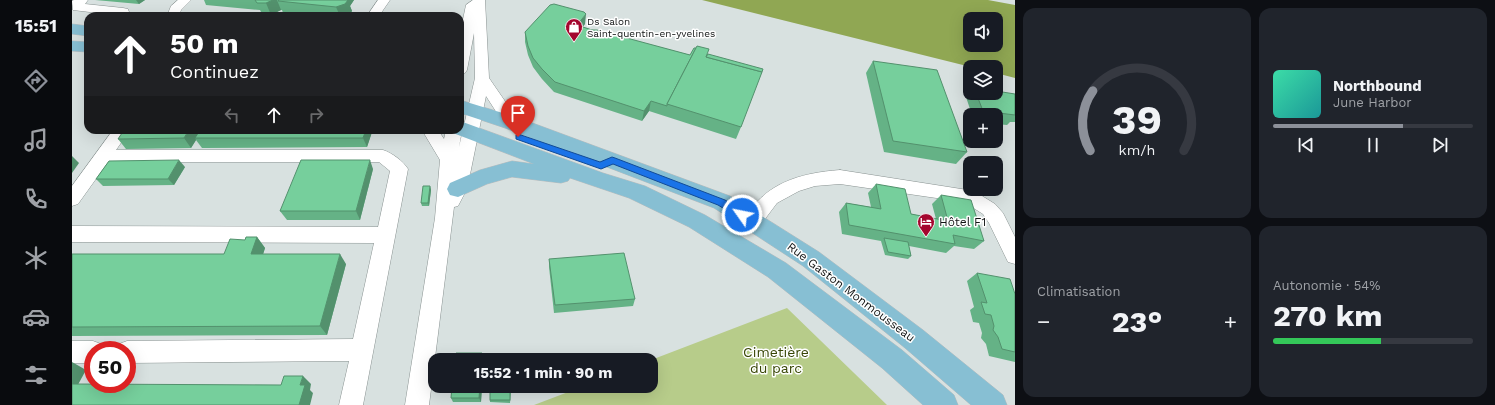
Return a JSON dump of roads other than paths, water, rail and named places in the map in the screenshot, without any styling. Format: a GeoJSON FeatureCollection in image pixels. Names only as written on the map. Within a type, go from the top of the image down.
{"type":"FeatureCollection","features":[{"type":"Feature","properties":{"kind":"main road"},"geometry":{"type":"LineString","coordinates":[[72,29],[84,30]]}},
{"type":"Feature","properties":{"kind":"main road"},"geometry":{"type":"LineString","coordinates":[[72,46],[84,48]]}},
{"type":"Feature","properties":{"kind":"main road"},"geometry":{"type":"LineString","coordinates":[[464,121],[601,165],[612,160]]}},
{"type":"Feature","properties":{"kind":"main road"},"geometry":{"type":"LineString","coordinates":[[464,121],[596,179],[637,192],[697,221],[777,270],[892,358],[944,405]]}},
{"type":"Feature","properties":{"kind":"main road","name":"Rue Gaston Monmousseau"},"geometry":{"type":"LineString","coordinates":[[464,121],[512,123],[722,202],[811,259],[914,339],[993,405]]}},
{"type":"Feature","properties":{"kind":"main road"},"geometry":{"type":"LineString","coordinates":[[458,189],[480,178],[512,169],[596,179]]}},
{"type":"Feature","properties":{"kind":"street"},"geometry":{"type":"LineString","coordinates":[[174,12],[175,9],[186,0]]}},
{"type":"Feature","properties":{"kind":"street"},"geometry":{"type":"LineString","coordinates":[[375,12],[384,0]]}},
{"type":"Feature","properties":{"kind":"street"},"geometry":{"type":"LineString","coordinates":[[464,50],[474,0]]}},
{"type":"Feature","properties":{"kind":"street"},"geometry":{"type":"LineString","coordinates":[[464,121],[482,78],[479,0]]}},
{"type":"Feature","properties":{"kind":"street"},"geometry":{"type":"LineString","coordinates":[[76,4],[123,12]]}},
{"type":"Feature","properties":{"kind":"street"},"geometry":{"type":"LineString","coordinates":[[482,78],[512,123]]}},
{"type":"Feature","properties":{"kind":"street"},"geometry":{"type":"LineString","coordinates":[[72,200],[119,134]]}},
{"type":"Feature","properties":{"kind":"street"},"geometry":{"type":"LineString","coordinates":[[432,134],[448,160]]}},
{"type":"Feature","properties":{"kind":"street"},"geometry":{"type":"LineString","coordinates":[[417,405],[444,218],[448,160],[459,134]]}},
{"type":"Feature","properties":{"kind":"street"},"geometry":{"type":"LineString","coordinates":[[444,218],[458,189],[463,134]]}},
{"type":"Feature","properties":{"kind":"street"},"geometry":{"type":"LineString","coordinates":[[103,156],[383,156],[399,169],[351,405]]}},
{"type":"Feature","properties":{"kind":"street"},"geometry":{"type":"LineString","coordinates":[[752,222],[771,198],[793,186],[814,179],[840,177],[968,196],[984,206],[996,218],[1015,256]]}},
{"type":"Feature","properties":{"kind":"street"},"geometry":{"type":"LineString","coordinates":[[72,234],[386,235]]}},
{"type":"Feature","properties":{"kind":"street"},"geometry":{"type":"LineString","coordinates":[[136,352],[362,350]]}},
{"type":"Feature","properties":{"kind":"street"},"geometry":{"type":"LineString","coordinates":[[72,352],[84,352]]}},
{"type":"Feature","properties":{"kind":"place","name":"Ds Salon Saint-quentin-en-yvelines"},"geometry":{"type":"Point","coordinates":[574,42]}},
{"type":"Feature","properties":{"kind":"place","name":"Hôtel F1"},"geometry":{"type":"Point","coordinates":[926,237]}},
{"type":"Feature","properties":{"kind":"park label","name":"Cimetière du parc"},"geometry":{"type":"Point","coordinates":[776,360]}}]}
